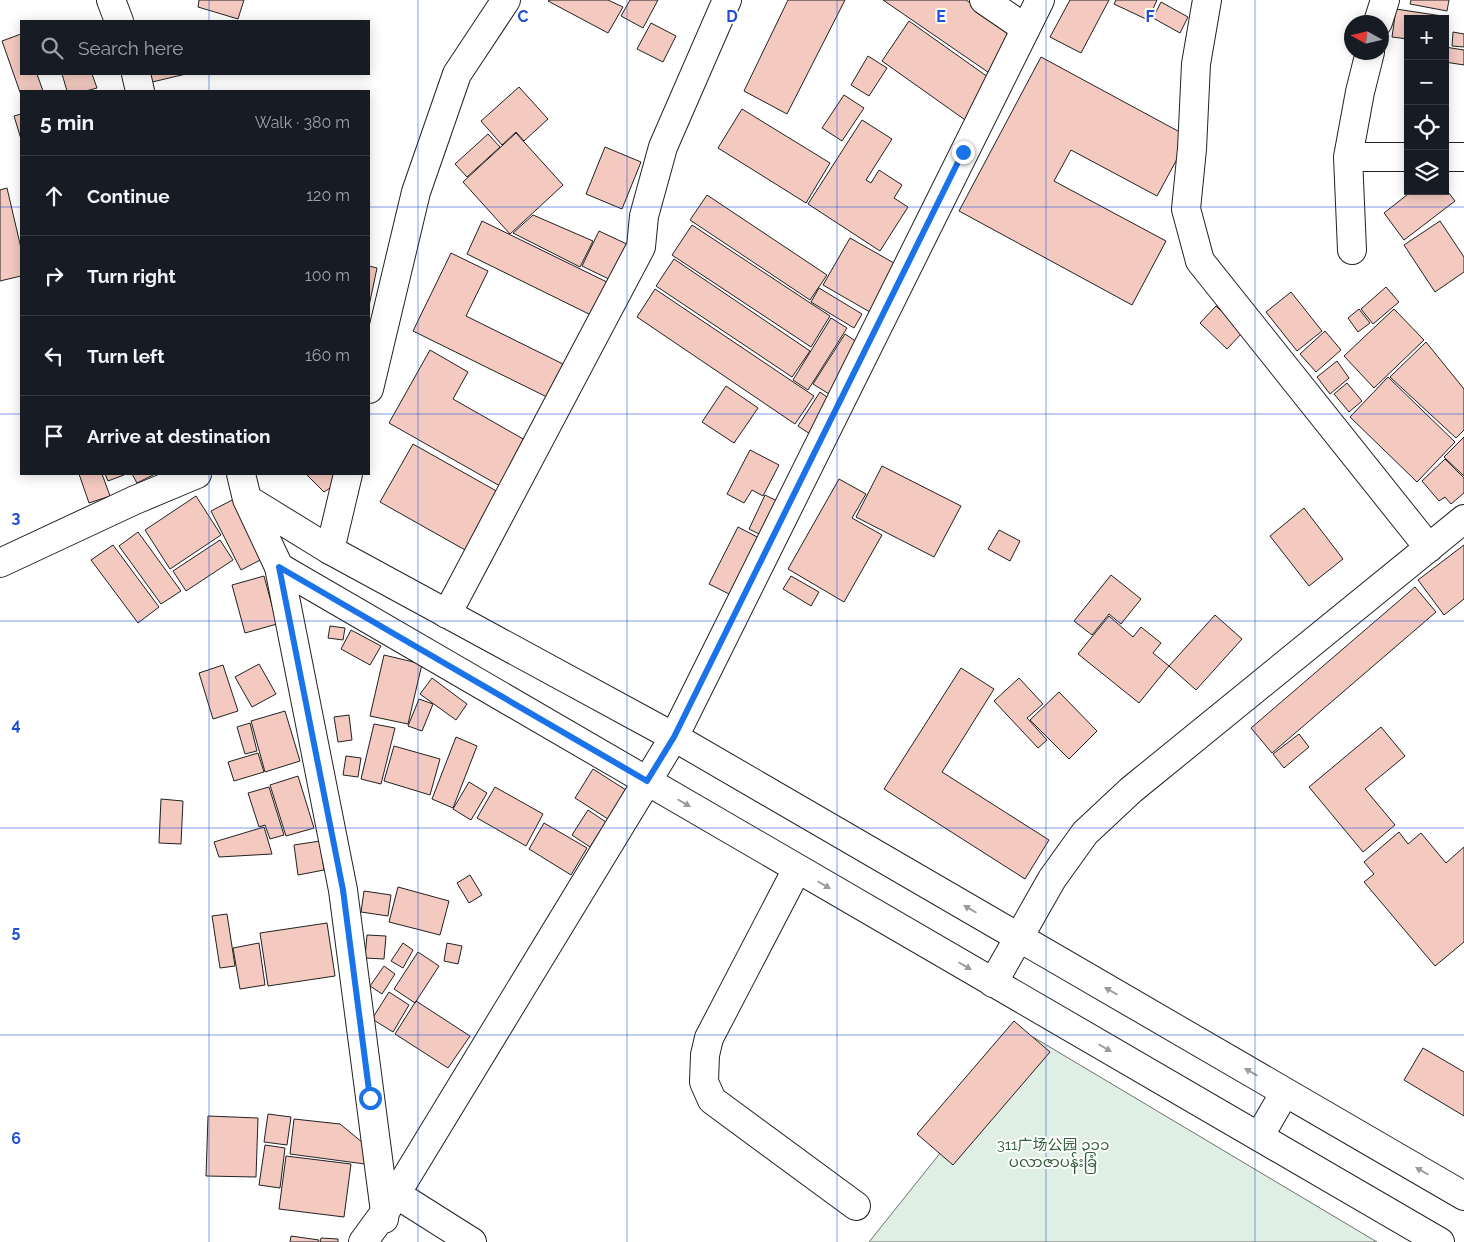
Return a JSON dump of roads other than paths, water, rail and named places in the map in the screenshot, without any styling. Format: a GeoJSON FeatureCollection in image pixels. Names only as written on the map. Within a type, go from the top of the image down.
{"type":"FeatureCollection","features":[{"type":"Feature","properties":{"kind":"street"},"geometry":{"type":"LineString","coordinates":[[111,0],[119,20]]}},
{"type":"Feature","properties":{"kind":"street"},"geometry":{"type":"LineString","coordinates":[[370,384],[416,192],[457,74],[506,0]]}},
{"type":"Feature","properties":{"kind":"street"},"geometry":{"type":"LineString","coordinates":[[447,614],[641,247],[644,216],[663,147],[728,0]]}},
{"type":"Feature","properties":{"kind":"street"},"geometry":{"type":"LineString","coordinates":[[984,0],[1025,28]]}},
{"type":"Feature","properties":{"kind":"street"},"geometry":{"type":"LineString","coordinates":[[363,1242],[391,1203],[674,737],[1040,0]]}},
{"type":"Feature","properties":{"kind":"street"},"geometry":{"type":"LineString","coordinates":[[1207,0],[1196,64],[1192,149],[1186,209],[1200,261],[1429,548]]}},
{"type":"Feature","properties":{"kind":"street"},"geometry":{"type":"LineString","coordinates":[[1380,15],[1385,0]]}},
{"type":"Feature","properties":{"kind":"street"},"geometry":{"type":"LineString","coordinates":[[1352,250],[1348,157],[1368,60]]}},
{"type":"Feature","properties":{"kind":"street"},"geometry":{"type":"LineString","coordinates":[[136,75],[140,90]]}},
{"type":"Feature","properties":{"kind":"street"},"geometry":{"type":"LineString","coordinates":[[1348,157],[1404,157]]}},
{"type":"Feature","properties":{"kind":"street"},"geometry":{"type":"LineString","coordinates":[[1449,157],[1464,157]]}},
{"type":"Feature","properties":{"kind":"street"},"geometry":{"type":"LineString","coordinates":[[0,563],[135,500],[195,475]]}},
{"type":"Feature","properties":{"kind":"street"},"geometry":{"type":"LineString","coordinates":[[330,550],[348,475]]}},
{"type":"Feature","properties":{"kind":"street"},"geometry":{"type":"LineString","coordinates":[[244,486],[330,550],[674,737],[1464,1196]]}},
{"type":"Feature","properties":{"kind":"street"},"geometry":{"type":"LineString","coordinates":[[244,486],[279,567],[343,890],[391,1203],[382,1242]]}},
{"type":"Feature","properties":{"kind":"street"},"geometry":{"type":"LineString","coordinates":[[993,983],[1052,878],[1091,827],[1131,790],[1464,519]]}},
{"type":"Feature","properties":{"kind":"street"},"geometry":{"type":"LineString","coordinates":[[279,567],[1440,1242]]}},
{"type":"Feature","properties":{"kind":"street"},"geometry":{"type":"LineString","coordinates":[[797,869],[709,1038],[705,1055],[704,1082],[712,1100],[856,1206]]}},
{"type":"Feature","properties":{"kind":"street"},"geometry":{"type":"LineString","coordinates":[[1259,1137],[1285,1092]]}},
{"type":"Feature","properties":{"kind":"street"},"geometry":{"type":"LineString","coordinates":[[391,1203],[472,1242]]}},
{"type":"Feature","properties":{"kind":"park label","name":"311广场公园 ၃၁၁ ပလာဇာပန်းခြံ"},"geometry":{"type":"Point","coordinates":[1053,1154]}}]}
